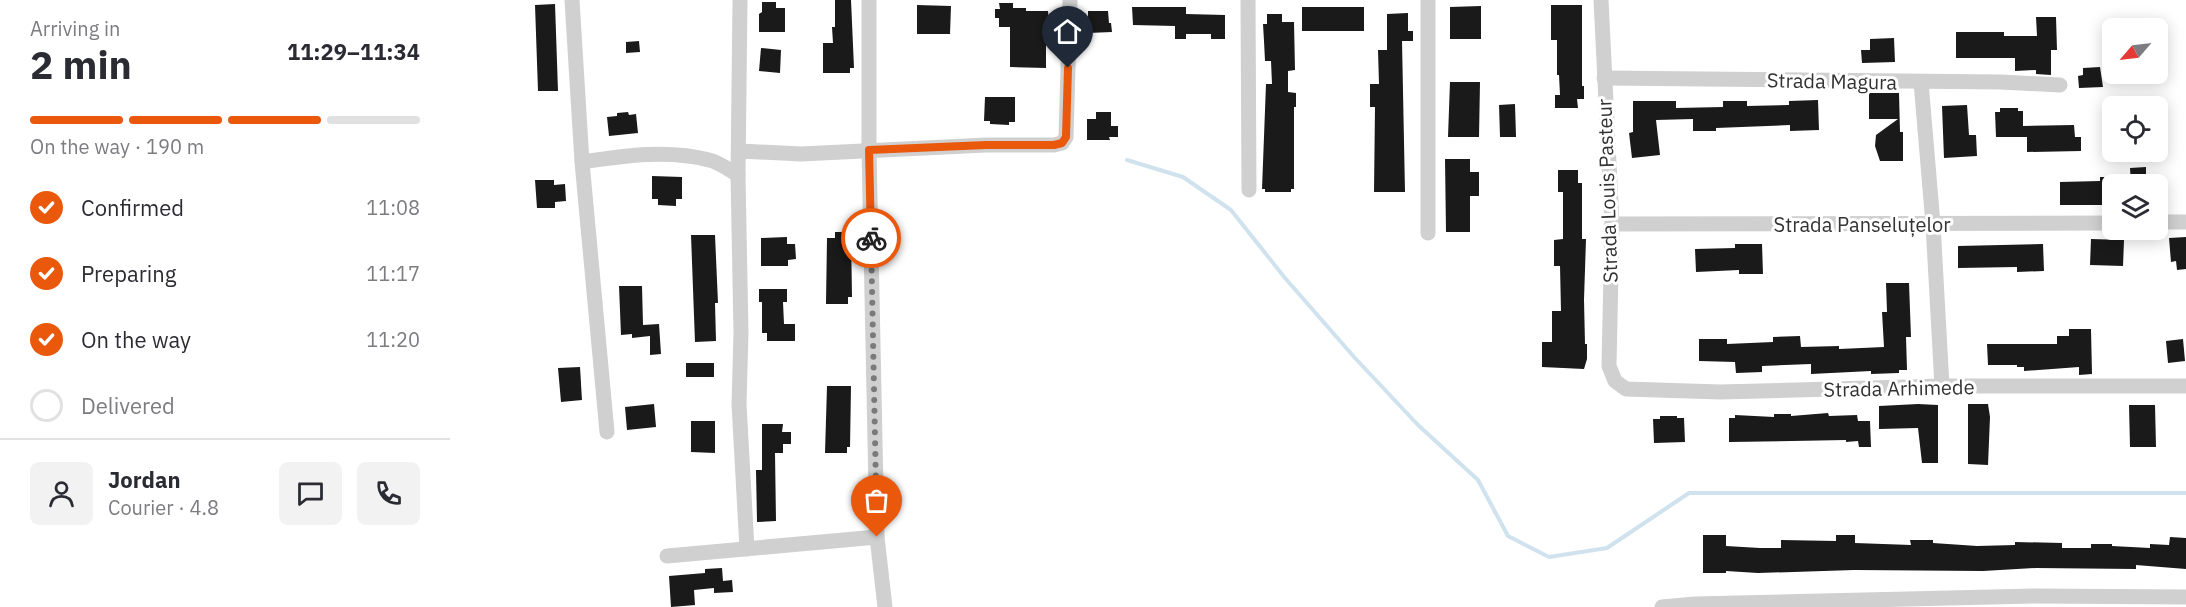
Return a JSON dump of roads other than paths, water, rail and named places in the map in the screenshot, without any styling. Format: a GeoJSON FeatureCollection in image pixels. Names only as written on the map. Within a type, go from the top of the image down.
{"type":"FeatureCollection","features":[{"type":"Feature","properties":{"kind":"street"},"geometry":{"type":"LineString","coordinates":[[572,0],[582,162],[607,432]]}},
{"type":"Feature","properties":{"kind":"street"},"geometry":{"type":"LineString","coordinates":[[740,0],[738,175],[741,333],[739,404],[747,549]]}},
{"type":"Feature","properties":{"kind":"street"},"geometry":{"type":"LineString","coordinates":[[869,0],[869,150],[877,537],[885,607]]}},
{"type":"Feature","properties":{"kind":"street"},"geometry":{"type":"LineString","coordinates":[[740,151],[801,154],[1062,143],[1066,137],[1070,0]]}},
{"type":"Feature","properties":{"kind":"street"},"geometry":{"type":"LineString","coordinates":[[1248,0],[1249,190]]}},
{"type":"Feature","properties":{"kind":"street"},"geometry":{"type":"LineString","coordinates":[[1428,0],[1428,233]]}},
{"type":"Feature","properties":{"kind":"street","name":"Strada Louis Pasteur"},"geometry":{"type":"LineString","coordinates":[[1601,0],[1612,224],[1609,366],[1614,381]]}},
{"type":"Feature","properties":{"kind":"street","name":"Strada Magura"},"geometry":{"type":"LineString","coordinates":[[1604,78],[2001,82],[2060,85]]}},
{"type":"Feature","properties":{"kind":"street"},"geometry":{"type":"LineString","coordinates":[[1921,82],[1933,224],[1942,386]]}},
{"type":"Feature","properties":{"kind":"street"},"geometry":{"type":"LineString","coordinates":[[582,162],[618,157],[679,154],[711,160],[738,175]]}},
{"type":"Feature","properties":{"kind":"street"},"geometry":{"type":"LineString","coordinates":[[2168,222],[2186,222]]}},
{"type":"Feature","properties":{"kind":"street","name":"Strada Panseluțelor"},"geometry":{"type":"LineString","coordinates":[[1612,224],[2102,223]]}},
{"type":"Feature","properties":{"kind":"street","name":"Strada Arhimede"},"geometry":{"type":"LineString","coordinates":[[1614,381],[1626,389],[1720,392],[1942,386],[2186,386]]}},
{"type":"Feature","properties":{"kind":"street"},"geometry":{"type":"LineString","coordinates":[[667,556],[877,537]]}},
{"type":"Feature","properties":{"kind":"street"},"geometry":{"type":"LineString","coordinates":[[1662,607],[2164,602],[2186,597]]}},
{"type":"Feature","properties":{"kind":"waterway"},"geometry":{"type":"LineString","coordinates":[[1127,160],[1183,177],[1231,210],[1285,278],[1355,358],[1418,425],[1478,480],[1508,536],[1549,557],[1607,548],[1689,493],[2186,493]]}}]}
